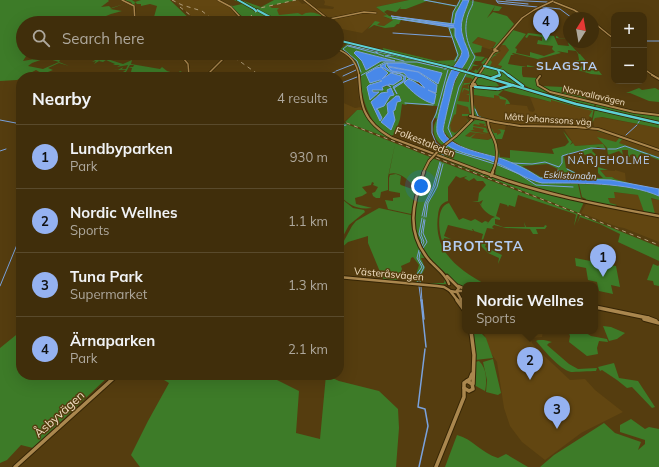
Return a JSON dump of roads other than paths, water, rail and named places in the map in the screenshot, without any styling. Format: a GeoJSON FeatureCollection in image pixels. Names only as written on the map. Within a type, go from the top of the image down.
{"type":"FeatureCollection","features":[{"type":"Feature","properties":{"kind":"highway"},"geometry":{"type":"LineString","coordinates":[[238,0],[267,16]]}},
{"type":"Feature","properties":{"kind":"highway"},"geometry":{"type":"LineString","coordinates":[[344,42],[482,75],[497,82],[500,86],[494,88],[474,86]]}},
{"type":"Feature","properties":{"kind":"highway"},"geometry":{"type":"LineString","coordinates":[[484,66],[497,70],[500,73],[496,77],[486,77]]}},
{"type":"Feature","properties":{"kind":"highway"},"geometry":{"type":"LineString","coordinates":[[484,66],[501,70],[519,84],[533,91]]}},
{"type":"Feature","properties":{"kind":"highway"},"geometry":{"type":"LineString","coordinates":[[486,77],[595,108]]}},
{"type":"Feature","properties":{"kind":"highway"},"geometry":{"type":"LineString","coordinates":[[486,77],[595,108],[659,122]]}},
{"type":"Feature","properties":{"kind":"highway"},"geometry":{"type":"LineString","coordinates":[[474,86],[495,89],[510,85],[517,86]]}},
{"type":"Feature","properties":{"kind":"main road"},"geometry":{"type":"LineString","coordinates":[[123,0],[134,6],[135,16]]}},
{"type":"Feature","properties":{"kind":"main road"},"geometry":{"type":"LineString","coordinates":[[218,0],[232,8],[240,16]]}},
{"type":"Feature","properties":{"kind":"main road"},"geometry":{"type":"LineString","coordinates":[[304,0],[325,16]]}},
{"type":"Feature","properties":{"kind":"main road"},"geometry":{"type":"LineString","coordinates":[[462,306],[449,290],[448,280],[431,262],[418,244],[412,222],[413,211],[422,174],[429,161],[441,148],[468,125],[472,118],[472,91],[478,74],[494,51],[497,50],[520,20],[531,12],[553,1],[578,12]]}},
{"type":"Feature","properties":{"kind":"main road"},"geometry":{"type":"LineString","coordinates":[[344,17],[363,12],[376,13]]}},
{"type":"Feature","properties":{"kind":"main road"},"geometry":{"type":"LineString","coordinates":[[599,27],[611,37]]}},
{"type":"Feature","properties":{"kind":"main road","name":"Folkestaleden"},"geometry":{"type":"LineString","coordinates":[[344,52],[349,55],[356,63],[363,109],[375,126],[392,138],[491,176],[547,192],[617,209],[659,216]]}},
{"type":"Feature","properties":{"kind":"main road"},"geometry":{"type":"LineString","coordinates":[[185,60],[188,63],[190,72]]}},
{"type":"Feature","properties":{"kind":"main road"},"geometry":{"type":"LineString","coordinates":[[210,72],[222,60]]}},
{"type":"Feature","properties":{"kind":"main road"},"geometry":{"type":"LineString","coordinates":[[647,71],[659,80]]}},
{"type":"Feature","properties":{"kind":"main road","name":"Norrvallavägen"},"geometry":{"type":"LineString","coordinates":[[540,76],[537,80],[538,84],[547,91],[634,112],[659,115]]}},
{"type":"Feature","properties":{"kind":"main road","name":"Mått Johanssons väg"},"geometry":{"type":"LineString","coordinates":[[472,118],[526,126],[592,128],[616,134],[659,150]]}},
{"type":"Feature","properties":{"kind":"main road"},"geometry":{"type":"LineString","coordinates":[[488,121],[488,129],[496,144],[497,156],[491,176]]}},
{"type":"Feature","properties":{"kind":"main road"},"geometry":{"type":"LineString","coordinates":[[431,262],[462,288]]}},
{"type":"Feature","properties":{"kind":"main road","name":"Västeråsvägen"},"geometry":{"type":"LineString","coordinates":[[344,277],[437,286],[444,287],[449,290]]}},
{"type":"Feature","properties":{"kind":"main road"},"geometry":{"type":"LineString","coordinates":[[449,284],[453,283],[457,285]]}},
{"type":"Feature","properties":{"kind":"main road","name":"Västeråsvägen"},"geometry":{"type":"LineString","coordinates":[[437,286],[449,284]]}},
{"type":"Feature","properties":{"kind":"main road"},"geometry":{"type":"LineString","coordinates":[[457,285],[459,288],[457,292],[462,303]]}},
{"type":"Feature","properties":{"kind":"main road"},"geometry":{"type":"LineString","coordinates":[[449,290],[457,292],[462,291]]}},
{"type":"Feature","properties":{"kind":"main road"},"geometry":{"type":"LineString","coordinates":[[598,307],[659,323]]}},
{"type":"Feature","properties":{"kind":"main road"},"geometry":{"type":"LineString","coordinates":[[436,467],[464,396],[468,391],[473,389],[472,374],[474,355],[471,334]]}},
{"type":"Feature","properties":{"kind":"main road"},"geometry":{"type":"LineString","coordinates":[[464,396],[464,383],[472,374]]}},
{"type":"Feature","properties":{"kind":"main road","name":"Åsbyvägen"},"geometry":{"type":"LineString","coordinates":[[15,467],[111,380]]}},
{"type":"Feature","properties":{"kind":"main road"},"geometry":{"type":"LineString","coordinates":[[467,381],[472,384]]}},
{"type":"Feature","properties":{"kind":"main road"},"geometry":{"type":"LineString","coordinates":[[464,388],[468,391]]}},
{"type":"Feature","properties":{"kind":"water"},"geometry":{"type":"Polygon","coordinates":[[[463,0],[469,0],[461,27],[469,56],[454,83],[443,130],[452,142],[470,150],[509,162],[540,178],[611,180],[659,189],[659,196],[632,188],[602,184],[542,183],[529,179],[489,160],[467,154],[445,144],[437,132],[437,125],[448,79],[462,52],[455,36],[455,28],[392,18],[454,26],[391,16],[454,24],[456,13],[463,0]]]}},
{"type":"Feature","properties":{"kind":"water"},"geometry":{"type":"Polygon","coordinates":[[[356,51],[395,61],[381,61],[366,70],[362,61],[354,53],[356,51]]]}},
{"type":"Feature","properties":{"kind":"water"},"geometry":{"type":"Polygon","coordinates":[[[387,63],[385,66],[387,68],[400,74],[390,72],[380,66],[387,63]]]}},
{"type":"Feature","properties":{"kind":"water"},"geometry":{"type":"Polygon","coordinates":[[[387,63],[403,63],[442,73],[438,84],[419,72],[387,66],[387,63]]]}},
{"type":"Feature","properties":{"kind":"water"},"geometry":{"type":"Polygon","coordinates":[[[381,67],[388,73],[382,79],[391,73],[401,76],[402,79],[393,85],[389,84],[389,86],[387,85],[382,87],[383,90],[372,90],[373,92],[379,92],[370,100],[367,87],[382,81],[380,80],[370,83],[366,74],[376,68],[381,67]]]}},
{"type":"Feature","properties":{"kind":"water"},"geometry":{"type":"Polygon","coordinates":[[[388,67],[418,72],[437,85],[436,93],[428,90],[436,94],[434,104],[421,98],[404,83],[408,79],[425,88],[419,82],[408,78],[404,73],[392,71],[388,67]]]}},
{"type":"Feature","properties":{"kind":"water"},"geometry":{"type":"Polygon","coordinates":[[[400,74],[406,77],[405,81],[394,88],[397,94],[393,87],[403,81],[404,77],[400,74]]]}},
{"type":"Feature","properties":{"kind":"water"},"geometry":{"type":"Polygon","coordinates":[[[391,88],[394,95],[390,96],[384,106],[376,109],[382,118],[380,121],[371,102],[381,93],[388,92],[387,90],[391,88]]]}},
{"type":"Feature","properties":{"kind":"water"},"geometry":{"type":"Polygon","coordinates":[[[396,96],[399,96],[401,101],[397,102],[395,110],[393,111],[395,120],[391,130],[381,122],[388,113],[387,104],[396,96]]]}},
{"type":"Feature","properties":{"kind":"waterway"},"geometry":{"type":"LineString","coordinates":[[424,0],[456,6]]}},
{"type":"Feature","properties":{"kind":"waterway"},"geometry":{"type":"LineString","coordinates":[[457,6],[460,0]]}},
{"type":"Feature","properties":{"kind":"waterway"},"geometry":{"type":"LineString","coordinates":[[452,137],[448,128],[459,87],[475,57],[469,46],[466,35],[466,23],[473,0]]}},
{"type":"Feature","properties":{"kind":"waterway"},"geometry":{"type":"LineString","coordinates":[[496,0],[498,3],[537,7]]}},
{"type":"Feature","properties":{"kind":"waterway"},"geometry":{"type":"LineString","coordinates":[[506,0],[547,2]]}},
{"type":"Feature","properties":{"kind":"waterway"},"geometry":{"type":"LineString","coordinates":[[497,1],[528,4]]}},
{"type":"Feature","properties":{"kind":"waterway"},"geometry":{"type":"LineString","coordinates":[[451,24],[453,12],[456,7]]}},
{"type":"Feature","properties":{"kind":"waterway"},"geometry":{"type":"LineString","coordinates":[[542,7],[560,9],[564,12]]}},
{"type":"Feature","properties":{"kind":"waterway"},"geometry":{"type":"LineString","coordinates":[[452,28],[449,28],[452,37]]}},
{"type":"Feature","properties":{"kind":"waterway"},"geometry":{"type":"LineString","coordinates":[[393,33],[452,37]]}},
{"type":"Feature","properties":{"kind":"waterway"},"geometry":{"type":"LineString","coordinates":[[452,37],[458,55],[455,61]]}},
{"type":"Feature","properties":{"kind":"waterway"},"geometry":{"type":"LineString","coordinates":[[647,41],[659,41]]}},
{"type":"Feature","properties":{"kind":"waterway"},"geometry":{"type":"LineString","coordinates":[[344,48],[348,45],[429,63]]}},
{"type":"Feature","properties":{"kind":"waterway"},"geometry":{"type":"LineString","coordinates":[[348,46],[375,53],[378,52]]}},
{"type":"Feature","properties":{"kind":"waterway"},"geometry":{"type":"LineString","coordinates":[[344,50],[357,61],[361,72]]}},
{"type":"Feature","properties":{"kind":"waterway"},"geometry":{"type":"LineString","coordinates":[[376,53],[384,56]]}},
{"type":"Feature","properties":{"kind":"waterway"},"geometry":{"type":"LineString","coordinates":[[391,55],[385,56],[404,61]]}},
{"type":"Feature","properties":{"kind":"waterway"},"geometry":{"type":"LineString","coordinates":[[336,71],[354,64],[353,62]]}},
{"type":"Feature","properties":{"kind":"waterway"},"geometry":{"type":"LineString","coordinates":[[360,76],[385,62],[417,62],[443,68]]}},
{"type":"Feature","properties":{"kind":"waterway"},"geometry":{"type":"LineString","coordinates":[[344,76],[356,70]]}},
{"type":"Feature","properties":{"kind":"waterway"},"geometry":{"type":"LineString","coordinates":[[442,155],[443,148],[436,143],[432,133],[432,122],[436,114],[448,70]]}},
{"type":"Feature","properties":{"kind":"waterway"},"geometry":{"type":"LineString","coordinates":[[344,82],[357,77]]}},
{"type":"Feature","properties":{"kind":"waterway"},"geometry":{"type":"LineString","coordinates":[[405,103],[433,105]]}},
{"type":"Feature","properties":{"kind":"waterway"},"geometry":{"type":"LineString","coordinates":[[475,109],[478,116],[485,119]]}},
{"type":"Feature","properties":{"kind":"waterway"},"geometry":{"type":"LineString","coordinates":[[0,120],[16,123]]}},
{"type":"Feature","properties":{"kind":"waterway"},"geometry":{"type":"LineString","coordinates":[[626,135],[637,125]]}},
{"type":"Feature","properties":{"kind":"waterway"},"geometry":{"type":"LineString","coordinates":[[443,156],[448,144]]}},
{"type":"Feature","properties":{"kind":"waterway"},"geometry":{"type":"LineString","coordinates":[[608,149],[616,149],[625,146],[659,158]]}},
{"type":"Feature","properties":{"kind":"waterway"},"geometry":{"type":"LineString","coordinates":[[569,154],[591,148],[605,149]]}},
{"type":"Feature","properties":{"kind":"waterway"},"geometry":{"type":"LineString","coordinates":[[0,151],[6,149]]}},
{"type":"Feature","properties":{"kind":"waterway","name":"Eskilstunaån"},"geometry":{"type":"LineString","coordinates":[[453,151],[498,165],[519,174],[536,185],[573,187]]}},
{"type":"Feature","properties":{"kind":"waterway"},"geometry":{"type":"LineString","coordinates":[[512,163],[532,164],[545,162],[559,167],[562,163],[562,156],[568,154]]}},
{"type":"Feature","properties":{"kind":"waterway"},"geometry":{"type":"LineString","coordinates":[[422,216],[425,203],[433,187],[440,162]]}},
{"type":"Feature","properties":{"kind":"waterway"},"geometry":{"type":"LineString","coordinates":[[424,217],[426,204],[435,186],[441,163]]}},
{"type":"Feature","properties":{"kind":"waterway"},"geometry":{"type":"LineString","coordinates":[[426,217],[428,203],[437,187],[443,164]]}},
{"type":"Feature","properties":{"kind":"waterway"},"geometry":{"type":"LineString","coordinates":[[567,169],[575,173]]}},
{"type":"Feature","properties":{"kind":"waterway"},"geometry":{"type":"LineString","coordinates":[[558,170],[559,179]]}},
{"type":"Feature","properties":{"kind":"waterway"},"geometry":{"type":"LineString","coordinates":[[577,174],[593,180]]}},
{"type":"Feature","properties":{"kind":"waterway"},"geometry":{"type":"LineString","coordinates":[[421,244],[422,241],[419,234],[422,218]]}},
{"type":"Feature","properties":{"kind":"waterway"},"geometry":{"type":"LineString","coordinates":[[422,246],[424,242],[421,234],[424,219]]}},
{"type":"Feature","properties":{"kind":"waterway"},"geometry":{"type":"LineString","coordinates":[[423,248],[427,242],[423,233],[425,220]]}},
{"type":"Feature","properties":{"kind":"waterway"},"geometry":{"type":"LineString","coordinates":[[0,286],[16,247]]}},
{"type":"Feature","properties":{"kind":"waterway"},"geometry":{"type":"LineString","coordinates":[[418,283],[417,274],[422,267],[417,258],[419,250]]}},
{"type":"Feature","properties":{"kind":"waterway"},"geometry":{"type":"LineString","coordinates":[[420,252],[419,259],[424,267],[420,275],[420,282]]}},
{"type":"Feature","properties":{"kind":"waterway"},"geometry":{"type":"LineString","coordinates":[[419,286],[421,301]]}},
{"type":"Feature","properties":{"kind":"waterway"},"geometry":{"type":"LineString","coordinates":[[421,287],[422,301]]}},
{"type":"Feature","properties":{"kind":"waterway"},"geometry":{"type":"LineString","coordinates":[[421,300],[426,347]]}},
{"type":"Feature","properties":{"kind":"waterway"},"geometry":{"type":"LineString","coordinates":[[422,300],[424,319]]}},
{"type":"Feature","properties":{"kind":"waterway"},"geometry":{"type":"LineString","coordinates":[[419,467],[428,426],[425,409],[418,407],[425,349]]}},
{"type":"Feature","properties":{"kind":"railway"},"geometry":{"type":"LineString","coordinates":[[172,0],[182,5],[202,11],[208,16]]}},
{"type":"Feature","properties":{"kind":"railway"},"geometry":{"type":"LineString","coordinates":[[251,16],[260,8],[296,0]]}},
{"type":"Feature","properties":{"kind":"railway"},"geometry":{"type":"LineString","coordinates":[[180,7],[191,16]]}},
{"type":"Feature","properties":{"kind":"railway"},"geometry":{"type":"LineString","coordinates":[[238,60],[255,72]]}},
{"type":"Feature","properties":{"kind":"railway"},"geometry":{"type":"LineString","coordinates":[[344,122],[659,245]]}},
{"type":"Feature","properties":{"kind":"place","name":"Ärnaparken"},"geometry":{"type":"Point","coordinates":[546,41]}},
{"type":"Feature","properties":{"kind":"place","name":"Lundbyparken"},"geometry":{"type":"Point","coordinates":[603,277]}},
{"type":"Feature","properties":{"kind":"place","name":"Nordic Wellnes"},"geometry":{"type":"Point","coordinates":[530,380]}},
{"type":"Feature","properties":{"kind":"place","name":"Tuna Park"},"geometry":{"type":"Point","coordinates":[557,429]}},
{"type":"Feature","properties":{"kind":"district","name":"SLAGSTA"},"geometry":{"type":"Point","coordinates":[567,65]}},
{"type":"Feature","properties":{"kind":"district","name":"NÄRJEHOLME"},"geometry":{"type":"Point","coordinates":[609,160]}},
{"type":"Feature","properties":{"kind":"district","name":"BROTTSTA"},"geometry":{"type":"Point","coordinates":[483,246]}}]}
